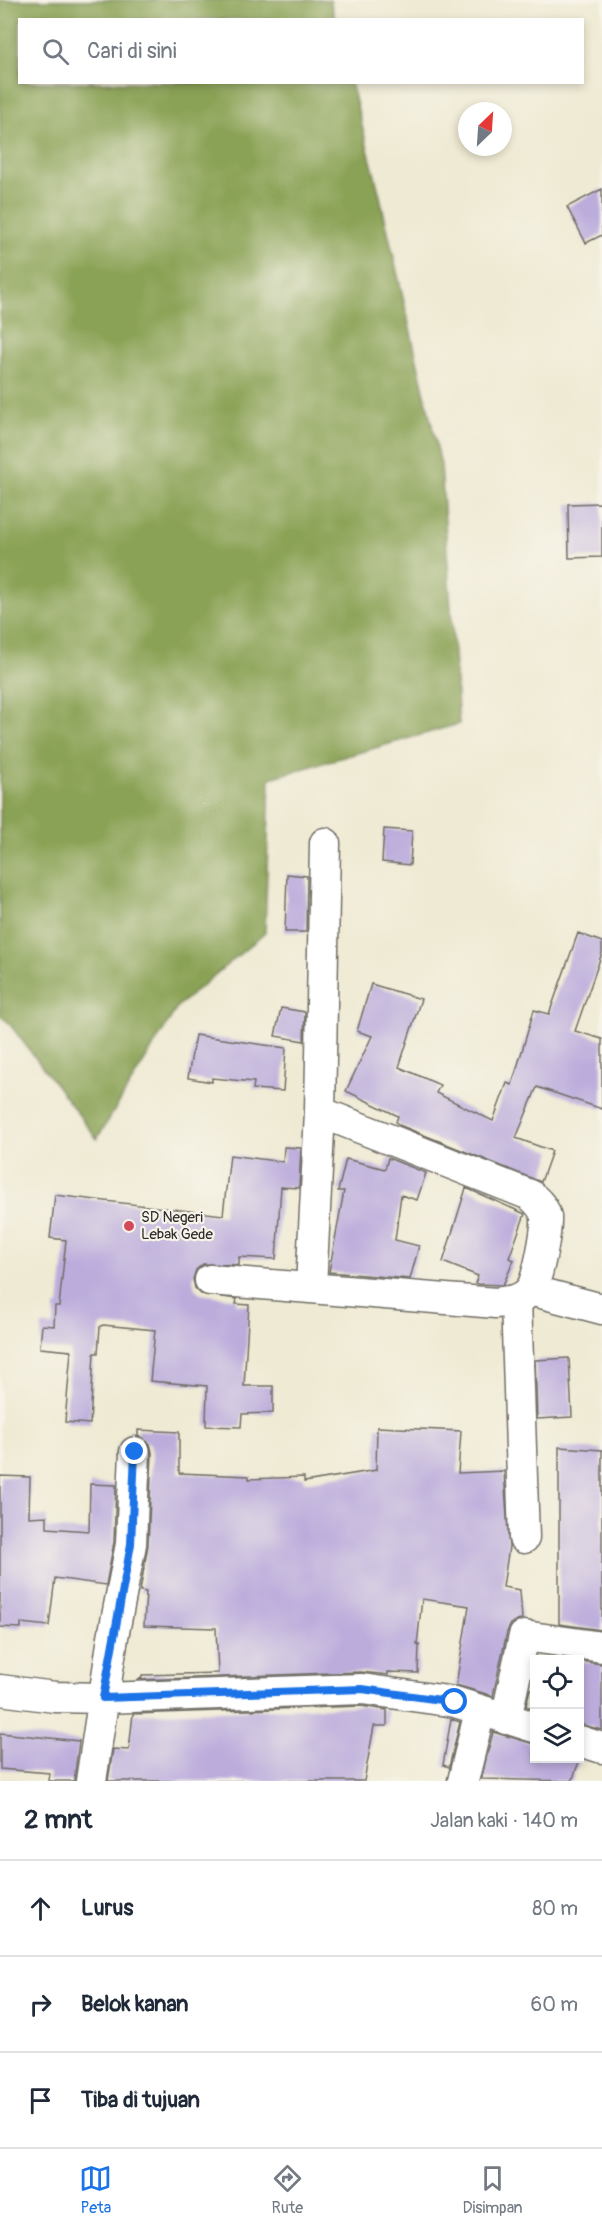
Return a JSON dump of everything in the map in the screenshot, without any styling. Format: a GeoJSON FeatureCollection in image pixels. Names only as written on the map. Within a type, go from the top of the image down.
{"type":"FeatureCollection","features":[{"type":"Feature","properties":{"kind":"street"},"geometry":{"type":"LineString","coordinates":[[311,1287],[320,1112],[325,843]]}},
{"type":"Feature","properties":{"kind":"street"},"geometry":{"type":"LineString","coordinates":[[320,1112],[530,1194],[542,1205],[546,1218],[538,1271],[523,1295],[524,1538]]}},
{"type":"Feature","properties":{"kind":"street"},"geometry":{"type":"LineString","coordinates":[[210,1280],[496,1303],[523,1295],[602,1309]]}},
{"type":"Feature","properties":{"kind":"street"},"geometry":{"type":"LineString","coordinates":[[91,1781],[103,1698],[131,1544],[135,1452]]}},
{"type":"Feature","properties":{"kind":"street"},"geometry":{"type":"LineString","coordinates":[[463,1781],[493,1715],[524,1636],[602,1647]]}},
{"type":"Feature","properties":{"kind":"street"},"geometry":{"type":"LineString","coordinates":[[0,1690],[55,1697],[103,1698],[362,1689],[455,1702],[530,1726]]}},
{"type":"Feature","properties":{"kind":"street"},"geometry":{"type":"LineString","coordinates":[[584,1743],[602,1748]]}},
{"type":"Feature","properties":{"kind":"green space"},"geometry":{"type":"Polygon","coordinates":[[[0,0],[330,0],[335,18],[18,18],[18,84],[351,84],[379,192],[441,465],[459,724],[270,778],[265,933],[178,1006],[97,1139],[8,1022],[0,1016],[0,0]]]}},
{"type":"Feature","properties":{"kind":"building"},"geometry":{"type":"Polygon","coordinates":[[[602,189],[602,235],[586,243],[567,207],[602,189]]]}},
{"type":"Feature","properties":{"kind":"building"},"geometry":{"type":"Polygon","coordinates":[[[602,503],[602,557],[569,558],[568,504],[602,503]]]}},
{"type":"Feature","properties":{"kind":"building"},"geometry":{"type":"Polygon","coordinates":[[[384,829],[412,831],[410,865],[382,862],[384,829]]]}},
{"type":"Feature","properties":{"kind":"building"},"geometry":{"type":"Polygon","coordinates":[[[287,874],[307,876],[306,932],[285,932],[287,874]]]}},
{"type":"Feature","properties":{"kind":"building"},"geometry":{"type":"Polygon","coordinates":[[[578,933],[602,942],[602,953],[575,1031],[602,1039],[602,1109],[537,1087],[516,1138],[552,1151],[541,1182],[399,1125],[396,1122],[398,1116],[346,1091],[372,1036],[357,1031],[371,984],[421,999],[399,1067],[440,1085],[436,1093],[493,1121],[507,1083],[512,1085],[534,1010],[549,1014],[578,933]]]}},
{"type":"Feature","properties":{"kind":"building"},"geometry":{"type":"Polygon","coordinates":[[[281,1008],[305,1012],[304,1041],[275,1036],[281,1008]]]}},
{"type":"Feature","properties":{"kind":"building"},"geometry":{"type":"Polygon","coordinates":[[[195,1035],[286,1048],[283,1091],[253,1089],[254,1082],[212,1078],[212,1082],[188,1078],[195,1035]]]}},
{"type":"Feature","properties":{"kind":"building"},"geometry":{"type":"Polygon","coordinates":[[[284,1147],[301,1148],[299,1188],[281,1187],[276,1259],[239,1257],[239,1265],[203,1264],[196,1270],[193,1279],[195,1288],[201,1294],[237,1299],[236,1304],[249,1305],[244,1386],[273,1386],[273,1413],[242,1414],[241,1427],[206,1426],[207,1386],[150,1381],[155,1330],[103,1325],[100,1327],[98,1353],[94,1353],[90,1424],[65,1422],[71,1351],[40,1348],[42,1325],[54,1326],[55,1306],[59,1306],[66,1240],[50,1238],[55,1195],[223,1215],[230,1155],[283,1162],[284,1147]]]}},
{"type":"Feature","properties":{"kind":"building"},"geometry":{"type":"Polygon","coordinates":[[[388,1158],[426,1173],[417,1200],[401,1195],[395,1240],[419,1246],[410,1279],[329,1272],[344,1191],[338,1191],[346,1159],[385,1169],[388,1158]]]}},
{"type":"Feature","properties":{"kind":"building"},"geometry":{"type":"Polygon","coordinates":[[[466,1188],[525,1214],[509,1258],[514,1260],[503,1285],[475,1283],[478,1276],[443,1262],[466,1188]]]}},
{"type":"Feature","properties":{"kind":"building"},"geometry":{"type":"Polygon","coordinates":[[[569,1358],[572,1417],[537,1419],[535,1360],[569,1358]]]}},
{"type":"Feature","properties":{"kind":"building"},"geometry":{"type":"Polygon","coordinates":[[[377,1427],[461,1431],[458,1473],[504,1471],[509,1547],[503,1587],[520,1590],[522,1619],[511,1624],[507,1632],[493,1696],[456,1685],[469,1606],[422,1599],[417,1645],[419,1645],[418,1673],[388,1672],[388,1675],[361,1672],[137,1680],[142,1678],[142,1675],[218,1673],[216,1628],[144,1626],[146,1592],[140,1591],[148,1545],[152,1453],[150,1444],[138,1435],[138,1430],[179,1432],[179,1473],[249,1476],[249,1479],[304,1477],[304,1482],[376,1470],[377,1427]]]}},
{"type":"Feature","properties":{"kind":"building"},"geometry":{"type":"Polygon","coordinates":[[[559,1447],[602,1450],[602,1630],[559,1624],[559,1447]]]}},
{"type":"Feature","properties":{"kind":"building"},"geometry":{"type":"Polygon","coordinates":[[[0,1476],[30,1477],[29,1517],[47,1516],[47,1528],[89,1531],[90,1484],[116,1485],[114,1542],[106,1585],[55,1578],[49,1626],[21,1623],[21,1628],[0,1627],[0,1476]]]}},
{"type":"Feature","properties":{"kind":"building"},"geometry":{"type":"Polygon","coordinates":[[[584,1662],[602,1664],[602,1730],[584,1725],[584,1662]]]}},
{"type":"Feature","properties":{"kind":"building"},"geometry":{"type":"Polygon","coordinates":[[[530,1689],[530,1708],[526,1706],[530,1689]]]}},
{"type":"Feature","properties":{"kind":"building"},"geometry":{"type":"Polygon","coordinates":[[[361,1706],[387,1710],[387,1726],[374,1726],[364,1781],[108,1781],[113,1749],[129,1750],[133,1714],[361,1706]]]}},
{"type":"Feature","properties":{"kind":"building"},"geometry":{"type":"Polygon","coordinates":[[[451,1719],[460,1722],[449,1767],[443,1765],[451,1719]]]}},
{"type":"Feature","properties":{"kind":"building"},"geometry":{"type":"Polygon","coordinates":[[[493,1732],[530,1743],[530,1763],[579,1763],[572,1781],[481,1779],[493,1732]]]}},
{"type":"Feature","properties":{"kind":"building"},"geometry":{"type":"Polygon","coordinates":[[[0,1733],[79,1741],[74,1781],[49,1781],[50,1773],[0,1769],[0,1733]]]}},
{"type":"Feature","properties":{"kind":"place","name":"SD Negeri Lebak Gede"},"geometry":{"type":"Point","coordinates":[129,1226]}},
{"type":"Feature","properties":{"kind":"route"},"geometry":{"type":"LineString","coordinates":[[135,1452],[134,1520],[131,1544],[103,1698],[362,1689],[455,1702]]}}]}
